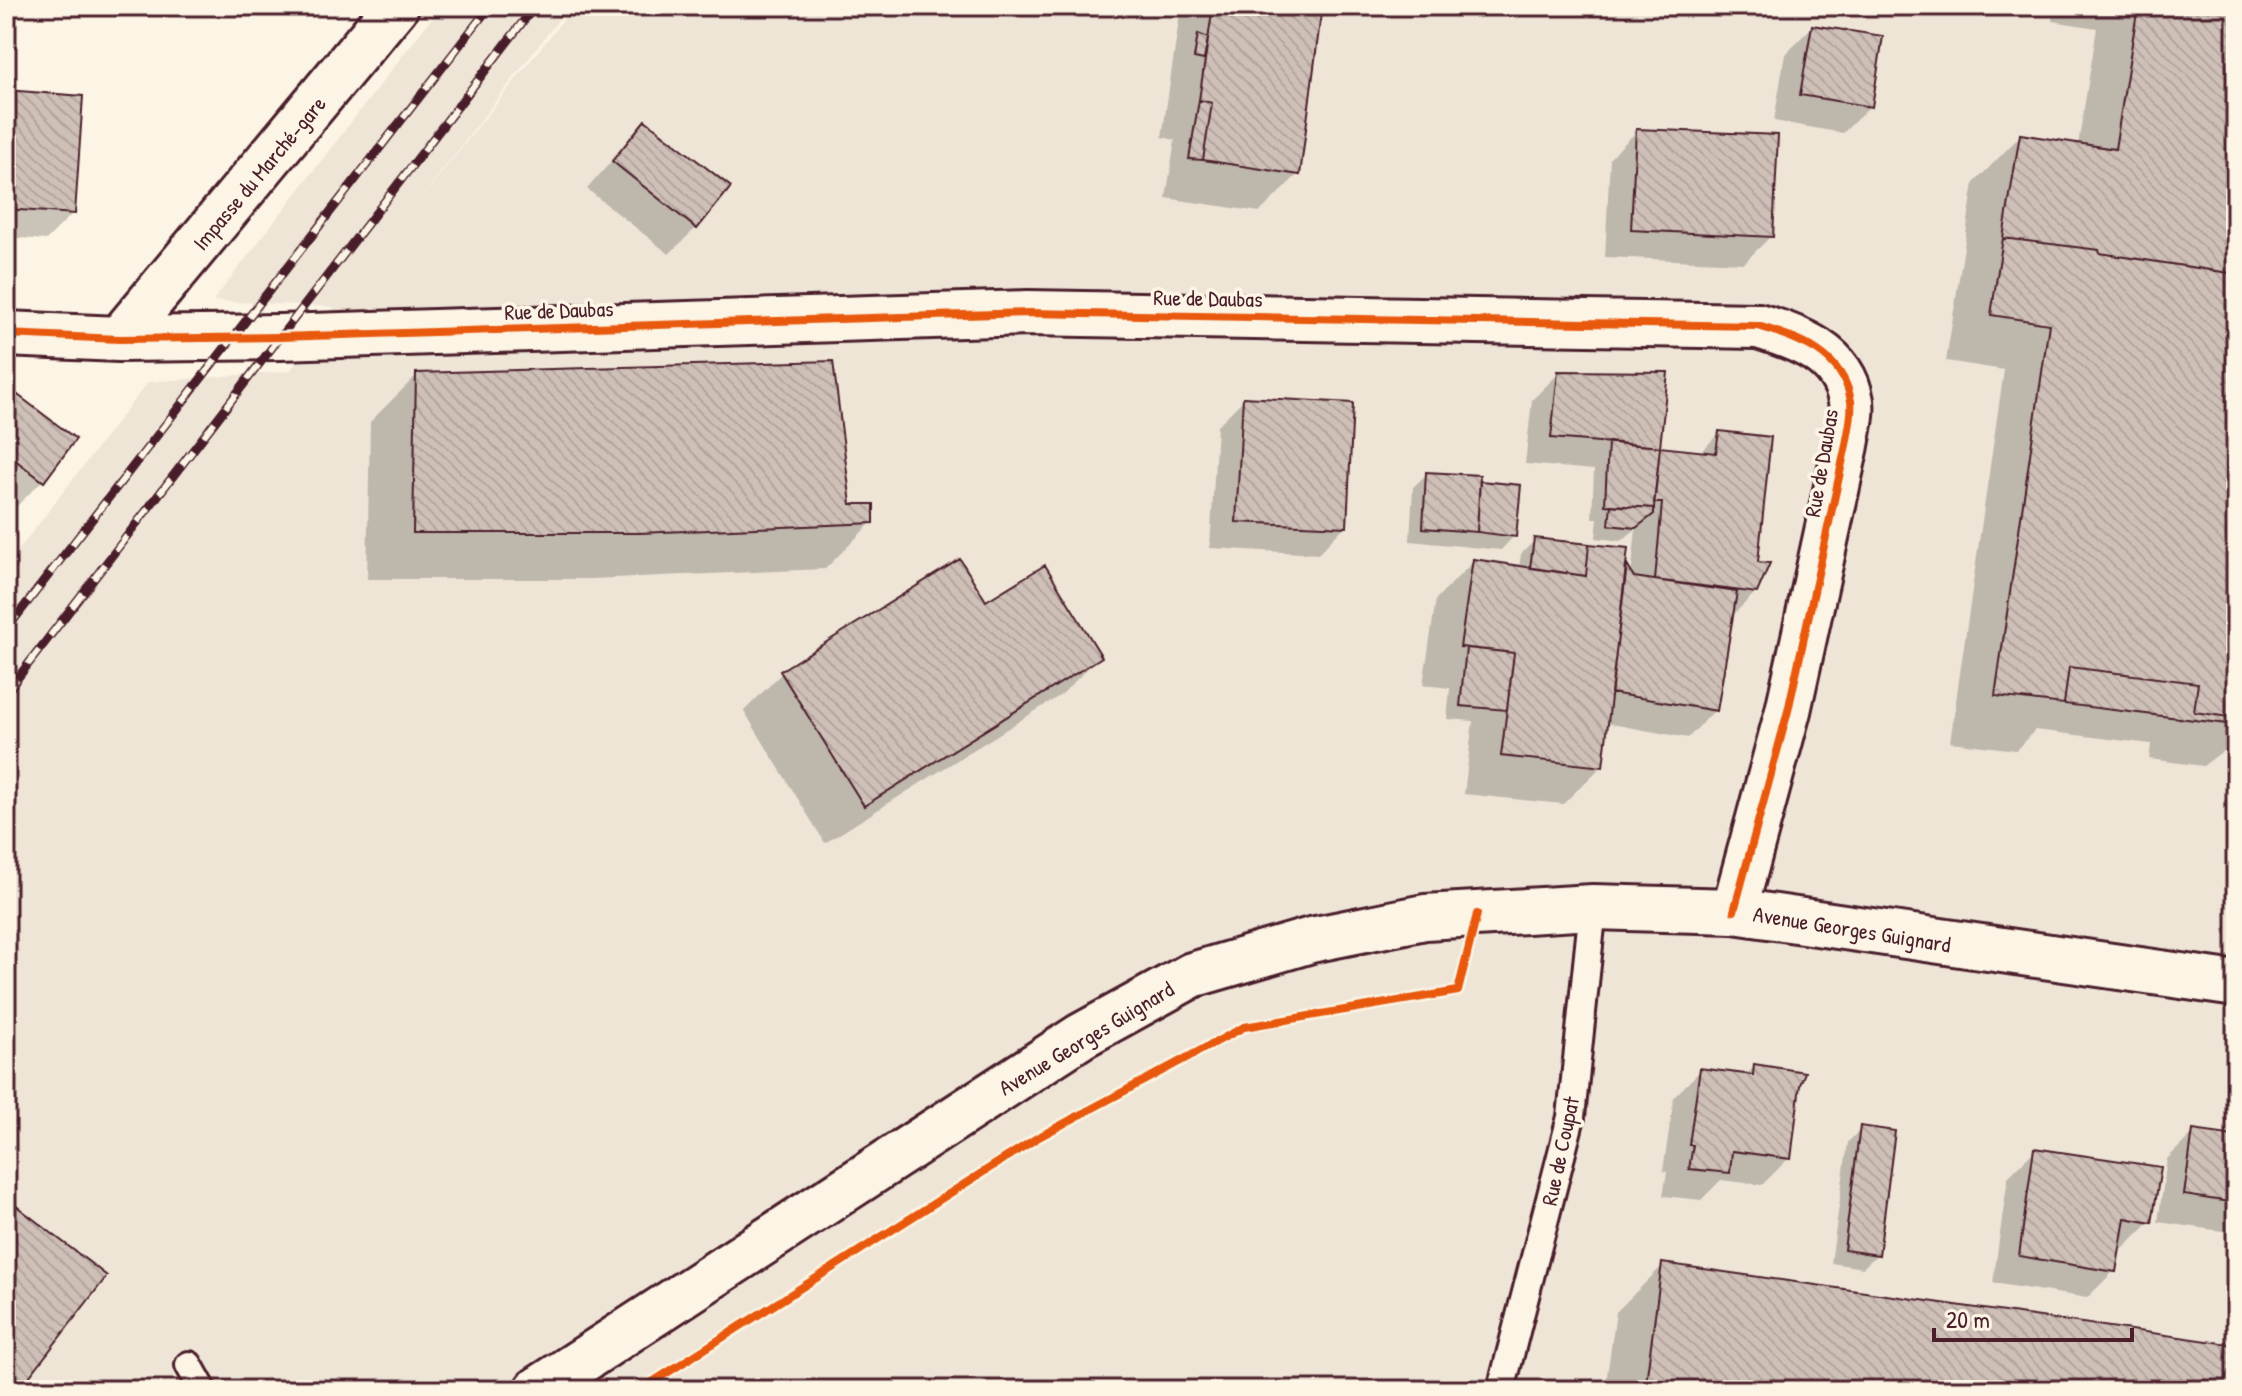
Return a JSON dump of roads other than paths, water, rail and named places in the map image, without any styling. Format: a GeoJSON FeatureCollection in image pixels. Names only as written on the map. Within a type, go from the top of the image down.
{"type":"FeatureCollection","features":[{"type":"Feature","properties":{"kind":"street","name":"Impasse du Marché-gare"},"geometry":{"type":"LineString","coordinates":[[119,339],[396,6]]}},
{"type":"Feature","properties":{"kind":"street","name":"Rue de Daubas"},"geometry":{"type":"LineString","coordinates":[[6,334],[119,339],[1028,313],[1758,326],[1805,341],[1831,361],[1843,379],[1851,403],[1846,445],[1788,711],[1734,911]]}},
{"type":"Feature","properties":{"kind":"street","name":"Avenue Georges Guignard"},"geometry":{"type":"LineString","coordinates":[[537,1390],[1081,1036],[1192,975],[1311,940],[1425,917],[1593,907],[1734,911],[2236,984]]}},
{"type":"Feature","properties":{"kind":"lane","name":"Rue de Coupat"},"geometry":{"type":"LineString","coordinates":[[1501,1390],[1571,1117],[1593,907]]}},
{"type":"Feature","properties":{"kind":"lane"},"geometry":{"type":"LineString","coordinates":[[189,1365],[203,1390]]}},
{"type":"Feature","properties":{"kind":"railway"},"geometry":{"type":"LineString","coordinates":[[6,630],[490,6]]}},
{"type":"Feature","properties":{"kind":"railway"},"geometry":{"type":"LineString","coordinates":[[6,693],[535,6]]}}]}
